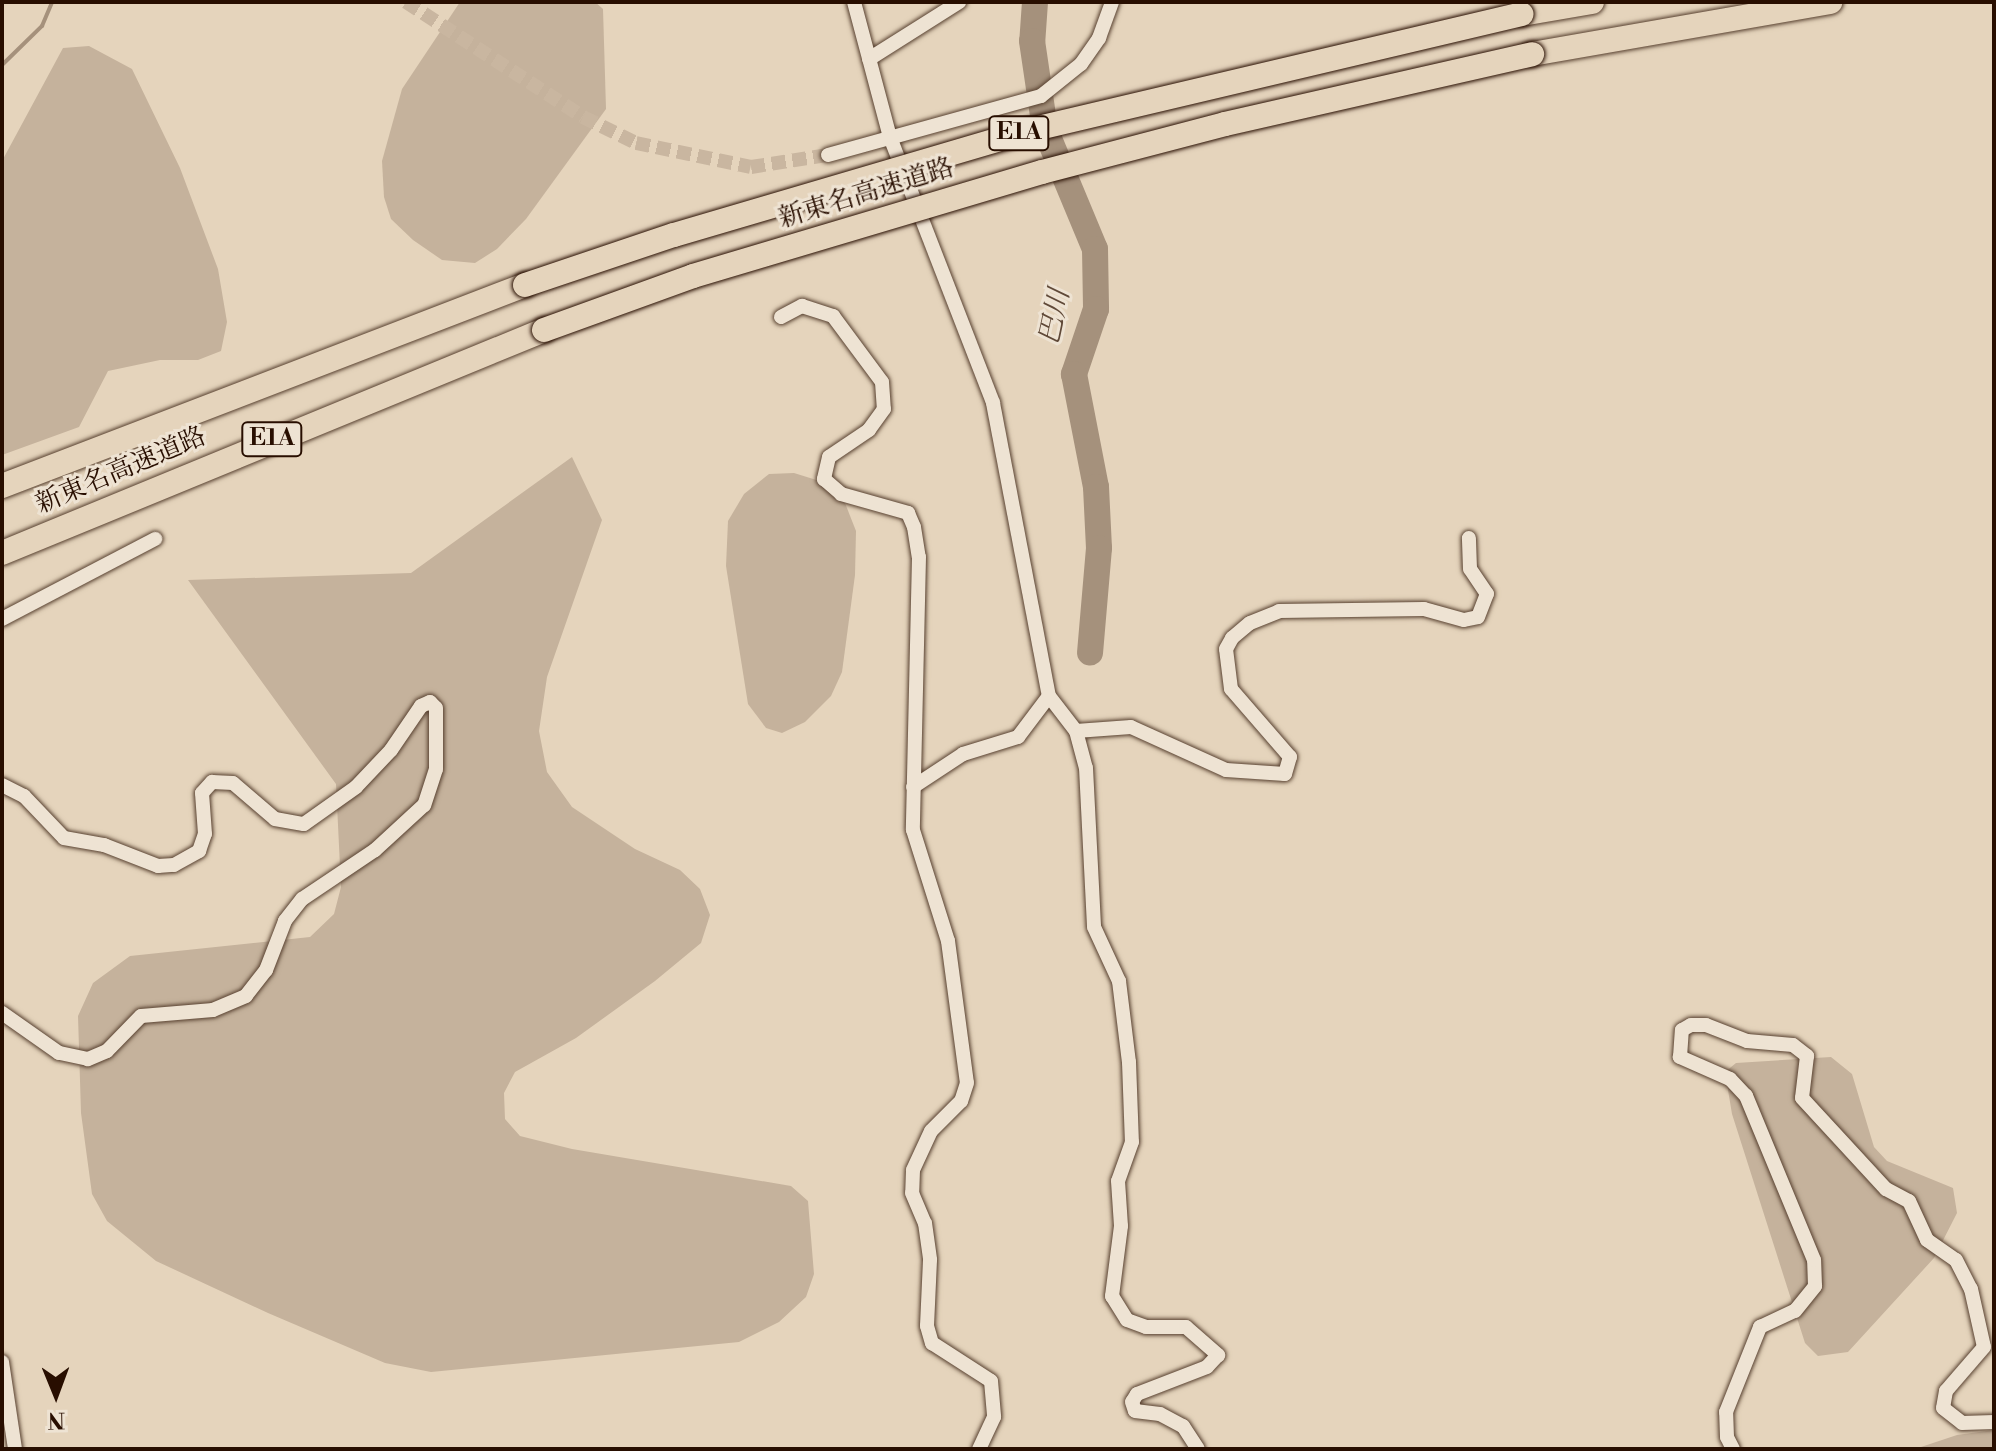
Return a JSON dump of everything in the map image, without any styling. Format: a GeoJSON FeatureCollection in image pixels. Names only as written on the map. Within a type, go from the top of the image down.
{"type":"FeatureCollection","features":[{"type":"Feature","properties":{"kind":"highway","name":"新東名高速道路"},"geometry":{"type":"LineString","coordinates":[[2,486],[525,285],[674,235],[1030,130],[1522,14],[1592,2]]}},
{"type":"Feature","properties":{"kind":"highway","name":"新東名高速道路"},"geometry":{"type":"LineString","coordinates":[[2,553],[544,330],[693,276],[1042,172],[1225,124],[1532,54],[1830,2]]}},
{"type":"Feature","properties":{"kind":"street"},"geometry":{"type":"LineString","coordinates":[[854,2],[890,137],[993,403],[1049,696],[1076,731],[1086,768],[1094,927],[1119,981],[1129,1062],[1132,1142],[1118,1181],[1121,1226],[1112,1296],[1127,1320],[1146,1327],[1186,1327],[1218,1355],[1207,1367],[1137,1394],[1132,1402],[1135,1411],[1160,1414],[1183,1426],[1198,1449]]}},
{"type":"Feature","properties":{"kind":"street"},"geometry":{"type":"LineString","coordinates":[[869,59],[959,2]]}},
{"type":"Feature","properties":{"kind":"street"},"geometry":{"type":"LineString","coordinates":[[828,155],[1016,106],[1061,83],[1099,38],[1112,2]]}},
{"type":"Feature","properties":{"kind":"street"},"geometry":{"type":"LineString","coordinates":[[781,317],[802,306],[833,316],[882,382],[884,409],[869,430],[829,457],[823,471],[841,494],[908,513],[914,527],[919,557],[913,830],[958,987],[967,1083],[961,1101],[931,1131],[913,1170],[912,1193],[928,1248],[932,1343],[991,1381],[994,1417],[979,1449]]}},
{"type":"Feature","properties":{"kind":"street"},"geometry":{"type":"LineString","coordinates":[[1076,731],[1131,727],[1226,770],[1262,777],[1285,774],[1290,757],[1231,689],[1226,649],[1232,638],[1250,623],[1279,611],[1424,609],[1464,620],[1478,617],[1487,594],[1470,569],[1469,538]]}},
{"type":"Feature","properties":{"kind":"street"},"geometry":{"type":"LineString","coordinates":[[2,619],[155,539]]}},
{"type":"Feature","properties":{"kind":"street"},"geometry":{"type":"LineString","coordinates":[[913,787],[963,754],[1018,737],[1049,696]]}},
{"type":"Feature","properties":{"kind":"street"},"geometry":{"type":"LineString","coordinates":[[2,785],[24,796],[64,838],[104,845],[158,866],[174,865],[199,851],[205,834],[202,793],[212,782],[233,783],[275,819],[304,824],[356,787],[391,750],[421,706],[430,702],[436,708],[436,769],[424,805],[375,850],[302,899],[285,921],[266,970],[246,996],[213,1010],[141,1016],[107,1051],[88,1059],[59,1053],[2,1013]]}},
{"type":"Feature","properties":{"kind":"street"},"geometry":{"type":"LineString","coordinates":[[1733,1449],[1727,1437],[1726,1412],[1760,1327],[1795,1311],[1815,1286],[1814,1260],[1746,1096],[1730,1079],[1680,1057],[1682,1030],[1691,1025],[1706,1025],[1747,1041],[1793,1045],[1807,1056],[1802,1098],[1886,1189],[1909,1201],[1927,1240],[1956,1260],[1971,1289],[1984,1347],[1946,1391],[1943,1408],[1962,1423],[1994,1422]]}},
{"type":"Feature","properties":{"kind":"street"},"geometry":{"type":"LineString","coordinates":[[2,1362],[15,1449]]}},
{"type":"Feature","properties":{"kind":"shaded area"},"geometry":{"type":"Polygon","coordinates":[[[460,2],[595,2],[603,9],[606,109],[526,219],[497,249],[475,263],[442,260],[413,240],[391,219],[384,197],[382,161],[402,89],[460,2]]]}},
{"type":"Feature","properties":{"kind":"shaded area"},"geometry":{"type":"Polygon","coordinates":[[[89,46],[132,69],[180,168],[218,269],[227,322],[221,351],[198,360],[160,360],[108,371],[79,427],[2,455],[2,161],[63,48],[89,46]]]}},
{"type":"Feature","properties":{"kind":"shaded area"},"geometry":{"type":"Polygon","coordinates":[[[572,457],[602,520],[547,677],[539,731],[547,772],[572,807],[635,849],[680,870],[700,889],[710,915],[701,943],[655,981],[576,1038],[515,1072],[504,1093],[505,1119],[520,1136],[572,1149],[791,1186],[808,1201],[814,1274],[806,1297],[779,1322],[739,1342],[431,1372],[385,1363],[156,1261],[107,1221],[92,1194],[81,1113],[78,1016],[93,983],[130,956],[310,937],[334,914],[341,887],[336,784],[188,580],[411,573],[572,457]]]}},
{"type":"Feature","properties":{"kind":"shaded area"},"geometry":{"type":"Polygon","coordinates":[[[794,473],[826,483],[845,503],[856,531],[855,575],[842,672],[831,696],[805,722],[782,733],[766,728],[748,704],[726,566],[728,521],[744,494],[769,474],[794,473]]]}},
{"type":"Feature","properties":{"kind":"shaded area"},"geometry":{"type":"Polygon","coordinates":[[[1831,1057],[1852,1074],[1874,1147],[1887,1161],[1953,1188],[1957,1213],[1934,1258],[1848,1352],[1818,1356],[1805,1343],[1732,1114],[1725,1072],[1736,1063],[1831,1057]]]}},
{"type":"Feature","properties":{"kind":"shaded area"},"geometry":{"type":"Polygon","coordinates":[[[1994,1430],[1994,1449],[1915,1449],[1957,1435],[1994,1430]]]}},
{"type":"Feature","properties":{"kind":"waterway"},"geometry":{"type":"LineString","coordinates":[[2,65],[42,26],[52,2]]}},
{"type":"Feature","properties":{"kind":"waterway","name":"巴川"},"geometry":{"type":"LineString","coordinates":[[1035,2],[1032,41],[1045,129],[1095,249],[1096,309],[1074,374],[1096,487],[1099,548],[1090,653]]}},
{"type":"Feature","properties":{"kind":"tunnel"},"geometry":{"type":"LineString","coordinates":[[406,2],[583,117],[636,143],[751,167],[828,155]]}}]}
